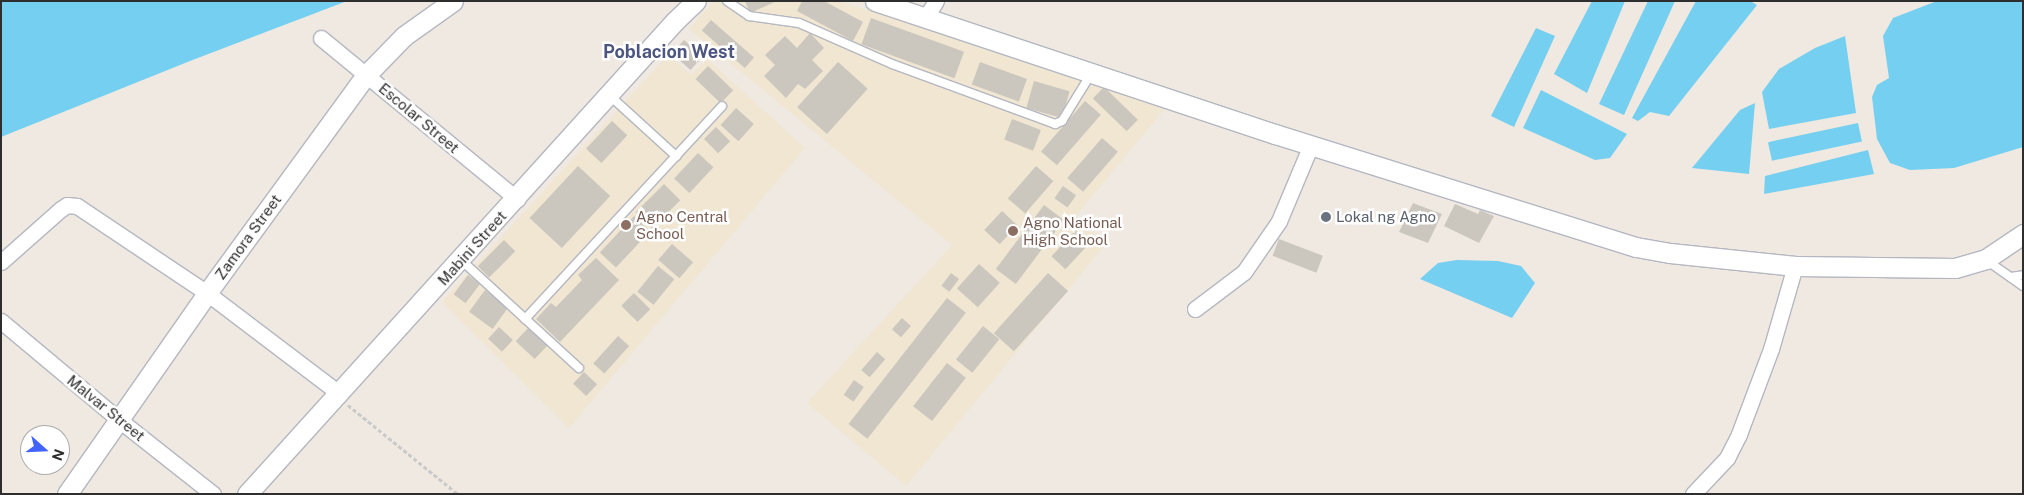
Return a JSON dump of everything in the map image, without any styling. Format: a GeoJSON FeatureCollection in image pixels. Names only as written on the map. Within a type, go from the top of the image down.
{"type":"FeatureCollection","features":[{"type":"Feature","properties":{"kind":"street","name":"Zamora Street"},"geometry":{"type":"LineString","coordinates":[[67,494],[207,293],[366,75],[404,36],[453,1]]}},
{"type":"Feature","properties":{"kind":"street","name":"Mabini Street"},"geometry":{"type":"LineString","coordinates":[[247,494],[696,1]]}},
{"type":"Feature","properties":{"kind":"street"},"geometry":{"type":"LineString","coordinates":[[875,1],[1311,145],[1636,247],[1670,253],[1795,266],[1955,268],[1986,260],[2023,234]]}},
{"type":"Feature","properties":{"kind":"street"},"geometry":{"type":"LineString","coordinates":[[925,18],[936,1]]}},
{"type":"Feature","properties":{"kind":"street","name":"Escolar Street"},"geometry":{"type":"LineString","coordinates":[[321,38],[517,199]]}},
{"type":"Feature","properties":{"kind":"street"},"geometry":{"type":"LineString","coordinates":[[1195,309],[1244,272],[1279,221],[1311,145]]}},
{"type":"Feature","properties":{"kind":"street"},"geometry":{"type":"LineString","coordinates":[[1,262],[67,205],[84,210],[207,293],[338,395]]}},
{"type":"Feature","properties":{"kind":"street"},"geometry":{"type":"LineString","coordinates":[[1693,494],[1727,458],[1739,434],[1771,349],[1795,266]]}},
{"type":"Feature","properties":{"kind":"street","name":"Malvar Street"},"geometry":{"type":"LineString","coordinates":[[1,320],[118,419],[213,494]]}},
{"type":"Feature","properties":{"kind":"lane"},"geometry":{"type":"LineString","coordinates":[[727,1],[749,16],[799,23],[892,64],[1055,124],[1062,121],[1092,73]]}},
{"type":"Feature","properties":{"kind":"lane"},"geometry":{"type":"LineString","coordinates":[[609,95],[676,156]]}},
{"type":"Feature","properties":{"kind":"lane"},"geometry":{"type":"LineString","coordinates":[[525,319],[722,106]]}},
{"type":"Feature","properties":{"kind":"lane"},"geometry":{"type":"LineString","coordinates":[[461,260],[579,368]]}},
{"type":"Feature","properties":{"kind":"lane"},"geometry":{"type":"LineString","coordinates":[[1986,260],[2023,286]]}},
{"type":"Feature","properties":{"kind":"lane"},"geometry":{"type":"LineString","coordinates":[[2011,277],[2023,275]]}},
{"type":"Feature","properties":{"kind":"path"},"geometry":{"type":"LineString","coordinates":[[338,395],[458,494]]}},
{"type":"Feature","properties":{"kind":"shaded area","name":"Agno National High School"},"geometry":{"type":"Polygon","coordinates":[[[714,1],[839,1],[1167,106],[1076,216],[1105,245],[906,486],[807,403],[952,245],[689,29],[714,1]]]}},
{"type":"Feature","properties":{"kind":"shaded area","name":"Agno Central School"},"geometry":{"type":"Polygon","coordinates":[[[668,55],[691,75],[707,59],[805,148],[569,428],[442,302],[668,55]]]}},
{"type":"Feature","properties":{"kind":"water"},"geometry":{"type":"Polygon","coordinates":[[[1,1],[347,1],[190,61],[1,137],[1,1]]]}},
{"type":"Feature","properties":{"kind":"water"},"geometry":{"type":"Polygon","coordinates":[[[1592,1],[1625,1],[1587,93],[1554,74],[1592,1]]]}},
{"type":"Feature","properties":{"kind":"water"},"geometry":{"type":"Polygon","coordinates":[[[1648,1],[1675,1],[1624,115],[1599,104],[1648,1]]]}},
{"type":"Feature","properties":{"kind":"water"},"geometry":{"type":"Polygon","coordinates":[[[1696,1],[1750,1],[1757,5],[1669,116],[1650,112],[1638,121],[1632,118],[1696,1]]]}},
{"type":"Feature","properties":{"kind":"water"},"geometry":{"type":"Polygon","coordinates":[[[1937,1],[2023,1],[2023,147],[1954,168],[1910,170],[1890,163],[1877,139],[1872,97],[1877,85],[1889,78],[1883,36],[1893,18],[1937,1]]]}},
{"type":"Feature","properties":{"kind":"water"},"geometry":{"type":"Polygon","coordinates":[[[1536,28],[1555,36],[1514,127],[1491,116],[1536,28]]]}},
{"type":"Feature","properties":{"kind":"water"},"geometry":{"type":"Polygon","coordinates":[[[1845,36],[1856,113],[1769,129],[1762,92],[1779,69],[1815,48],[1845,36]]]}},
{"type":"Feature","properties":{"kind":"water"},"geometry":{"type":"Polygon","coordinates":[[[1541,90],[1627,134],[1610,158],[1595,160],[1523,128],[1541,90]]]}},
{"type":"Feature","properties":{"kind":"water"},"geometry":{"type":"Polygon","coordinates":[[[1755,103],[1749,174],[1692,168],[1740,110],[1755,103]]]}},
{"type":"Feature","properties":{"kind":"water"},"geometry":{"type":"Polygon","coordinates":[[[1858,123],[1862,142],[1772,161],[1768,142],[1858,123]]]}},
{"type":"Feature","properties":{"kind":"water"},"geometry":{"type":"Polygon","coordinates":[[[1868,150],[1874,174],[1764,194],[1765,176],[1868,150]]]}},
{"type":"Feature","properties":{"kind":"water"},"geometry":{"type":"Polygon","coordinates":[[[1457,260],[1498,261],[1521,266],[1535,283],[1512,318],[1420,279],[1438,263],[1457,260]]]}},
{"type":"Feature","properties":{"kind":"building"},"geometry":{"type":"Polygon","coordinates":[[[745,1],[777,1],[750,13],[745,1]]]}},
{"type":"Feature","properties":{"kind":"building"},"geometry":{"type":"Polygon","coordinates":[[[802,1],[824,1],[863,22],[853,41],[797,11],[802,1]]]}},
{"type":"Feature","properties":{"kind":"building"},"geometry":{"type":"Polygon","coordinates":[[[871,18],[964,52],[954,78],[861,44],[871,18]]]}},
{"type":"Feature","properties":{"kind":"building"},"geometry":{"type":"Polygon","coordinates":[[[711,20],[754,57],[745,68],[702,31],[711,20]]]}},
{"type":"Feature","properties":{"kind":"building"},"geometry":{"type":"Polygon","coordinates":[[[810,33],[824,48],[812,60],[823,71],[805,89],[798,84],[786,98],[764,76],[775,65],[765,55],[785,36],[797,48],[810,33]]]}},
{"type":"Feature","properties":{"kind":"building"},"geometry":{"type":"Polygon","coordinates":[[[684,40],[703,57],[691,70],[672,53],[684,40]]]}},
{"type":"Feature","properties":{"kind":"building"},"geometry":{"type":"Polygon","coordinates":[[[838,62],[868,89],[827,134],[797,107],[838,62]]]}},
{"type":"Feature","properties":{"kind":"building"},"geometry":{"type":"Polygon","coordinates":[[[980,62],[1027,79],[1019,102],[972,85],[980,62]]]}},
{"type":"Feature","properties":{"kind":"building"},"geometry":{"type":"Polygon","coordinates":[[[708,66],[733,90],[721,103],[695,79],[708,66]]]}},
{"type":"Feature","properties":{"kind":"building"},"geometry":{"type":"Polygon","coordinates":[[[1034,81],[1070,91],[1062,118],[1026,108],[1034,81]]]}},
{"type":"Feature","properties":{"kind":"building"},"geometry":{"type":"Polygon","coordinates":[[[1104,87],[1138,120],[1127,131],[1093,99],[1104,87]]]}},
{"type":"Feature","properties":{"kind":"building"},"geometry":{"type":"Polygon","coordinates":[[[1085,101],[1101,115],[1057,165],[1041,152],[1085,101]]]}},
{"type":"Feature","properties":{"kind":"building"},"geometry":{"type":"Polygon","coordinates":[[[736,108],[754,124],[738,141],[721,125],[736,108]]]}},
{"type":"Feature","properties":{"kind":"building"},"geometry":{"type":"Polygon","coordinates":[[[1012,119],[1041,130],[1033,151],[1004,140],[1012,119]]]}},
{"type":"Feature","properties":{"kind":"building"},"geometry":{"type":"Polygon","coordinates":[[[612,121],[627,135],[601,163],[586,149],[612,121]]]}},
{"type":"Feature","properties":{"kind":"building"},"geometry":{"type":"Polygon","coordinates":[[[716,127],[730,141],[718,153],[704,139],[716,127]]]}},
{"type":"Feature","properties":{"kind":"building"},"geometry":{"type":"Polygon","coordinates":[[[1102,138],[1118,152],[1083,192],[1067,178],[1102,138]]]}},
{"type":"Feature","properties":{"kind":"building"},"geometry":{"type":"Polygon","coordinates":[[[698,153],[713,167],[689,193],[674,179],[698,153]]]}},
{"type":"Feature","properties":{"kind":"building"},"geometry":{"type":"Polygon","coordinates":[[[578,166],[610,196],[562,248],[530,218],[578,166]]]}},
{"type":"Feature","properties":{"kind":"building"},"geometry":{"type":"Polygon","coordinates":[[[1036,166],[1053,181],[1025,214],[1008,198],[1036,166]]]}},
{"type":"Feature","properties":{"kind":"building"},"geometry":{"type":"Polygon","coordinates":[[[664,184],[680,200],[652,229],[636,212],[664,184]]]}},
{"type":"Feature","properties":{"kind":"building"},"geometry":{"type":"Polygon","coordinates":[[[1063,186],[1076,195],[1068,207],[1054,198],[1063,186]]]}},
{"type":"Feature","properties":{"kind":"building"},"geometry":{"type":"Polygon","coordinates":[[[1413,203],[1442,214],[1428,243],[1399,232],[1413,203]]]}},
{"type":"Feature","properties":{"kind":"building"},"geometry":{"type":"Polygon","coordinates":[[[1455,204],[1478,214],[1480,210],[1494,216],[1479,243],[1444,226],[1455,204]]]}},
{"type":"Feature","properties":{"kind":"building"},"geometry":{"type":"Polygon","coordinates":[[[1044,205],[1064,220],[1016,284],[996,269],[1044,205]]]}},
{"type":"Feature","properties":{"kind":"building"},"geometry":{"type":"Polygon","coordinates":[[[1002,211],[1017,225],[1000,244],[984,230],[1002,211]]]}},
{"type":"Feature","properties":{"kind":"building"},"geometry":{"type":"Polygon","coordinates":[[[634,216],[650,231],[616,268],[600,253],[634,216]]]}},
{"type":"Feature","properties":{"kind":"building"},"geometry":{"type":"Polygon","coordinates":[[[1076,230],[1090,243],[1065,269],[1051,256],[1076,230]]]}},
{"type":"Feature","properties":{"kind":"building"},"geometry":{"type":"Polygon","coordinates":[[[1279,239],[1323,256],[1316,273],[1273,256],[1279,239]]]}},
{"type":"Feature","properties":{"kind":"building"},"geometry":{"type":"Polygon","coordinates":[[[504,240],[515,251],[489,277],[478,266],[504,240]]]}},
{"type":"Feature","properties":{"kind":"building"},"geometry":{"type":"Polygon","coordinates":[[[672,244],[693,262],[679,278],[658,260],[672,244]]]}},
{"type":"Feature","properties":{"kind":"building"},"geometry":{"type":"Polygon","coordinates":[[[596,258],[619,280],[560,342],[536,319],[551,303],[556,307],[582,280],[578,275],[596,258]]]}},
{"type":"Feature","properties":{"kind":"building"},"geometry":{"type":"Polygon","coordinates":[[[979,264],[1000,283],[978,307],[957,289],[979,264]]]}},
{"type":"Feature","properties":{"kind":"building"},"geometry":{"type":"Polygon","coordinates":[[[658,266],[674,279],[654,305],[637,292],[658,266]]]}},
{"type":"Feature","properties":{"kind":"building"},"geometry":{"type":"Polygon","coordinates":[[[951,273],[959,279],[949,292],[941,286],[951,273]]]}},
{"type":"Feature","properties":{"kind":"building"},"geometry":{"type":"Polygon","coordinates":[[[1048,273],[1068,291],[1014,351],[994,333],[1048,273]]]}},
{"type":"Feature","properties":{"kind":"building"},"geometry":{"type":"Polygon","coordinates":[[[468,275],[480,284],[466,303],[454,294],[468,275]]]}},
{"type":"Feature","properties":{"kind":"building"},"geometry":{"type":"Polygon","coordinates":[[[485,290],[508,307],[493,329],[469,312],[485,290]]]}},
{"type":"Feature","properties":{"kind":"building"},"geometry":{"type":"Polygon","coordinates":[[[634,293],[650,309],[638,322],[621,306],[634,293]]]}},
{"type":"Feature","properties":{"kind":"building"},"geometry":{"type":"Polygon","coordinates":[[[947,298],[966,313],[867,439],[848,424],[947,298]]]}},
{"type":"Feature","properties":{"kind":"building"},"geometry":{"type":"Polygon","coordinates":[[[902,318],[911,326],[901,337],[892,329],[902,318]]]}},
{"type":"Feature","properties":{"kind":"building"},"geometry":{"type":"Polygon","coordinates":[[[530,326],[549,344],[535,359],[516,341],[530,326]]]}},
{"type":"Feature","properties":{"kind":"building"},"geometry":{"type":"Polygon","coordinates":[[[983,326],[999,339],[972,373],[956,359],[983,326]]]}},
{"type":"Feature","properties":{"kind":"building"},"geometry":{"type":"Polygon","coordinates":[[[499,327],[513,340],[502,352],[488,339],[499,327]]]}},
{"type":"Feature","properties":{"kind":"building"},"geometry":{"type":"Polygon","coordinates":[[[618,336],[629,346],[604,374],[593,363],[618,336]]]}},
{"type":"Feature","properties":{"kind":"building"},"geometry":{"type":"Polygon","coordinates":[[[877,352],[885,359],[870,377],[861,370],[877,352]]]}},
{"type":"Feature","properties":{"kind":"building"},"geometry":{"type":"Polygon","coordinates":[[[947,363],[966,378],[932,421],[913,406],[947,363]]]}},
{"type":"Feature","properties":{"kind":"building"},"geometry":{"type":"Polygon","coordinates":[[[584,372],[597,384],[586,396],[573,384],[584,372]]]}},
{"type":"Feature","properties":{"kind":"building"},"geometry":{"type":"Polygon","coordinates":[[[854,380],[864,387],[854,402],[844,395],[854,380]]]}},
{"type":"Feature","properties":{"kind":"place","name":"Lokal ng Agno"},"geometry":{"type":"Point","coordinates":[1326,217]}},
{"type":"Feature","properties":{"kind":"place","name":"Agno Central School"},"geometry":{"type":"Point","coordinates":[626,225]}},
{"type":"Feature","properties":{"kind":"place","name":"Agno National High School"},"geometry":{"type":"Point","coordinates":[1013,231]}},
{"type":"Feature","properties":{"kind":"district","name":"Poblacion West"},"geometry":{"type":"Point","coordinates":[669,52]}}]}
